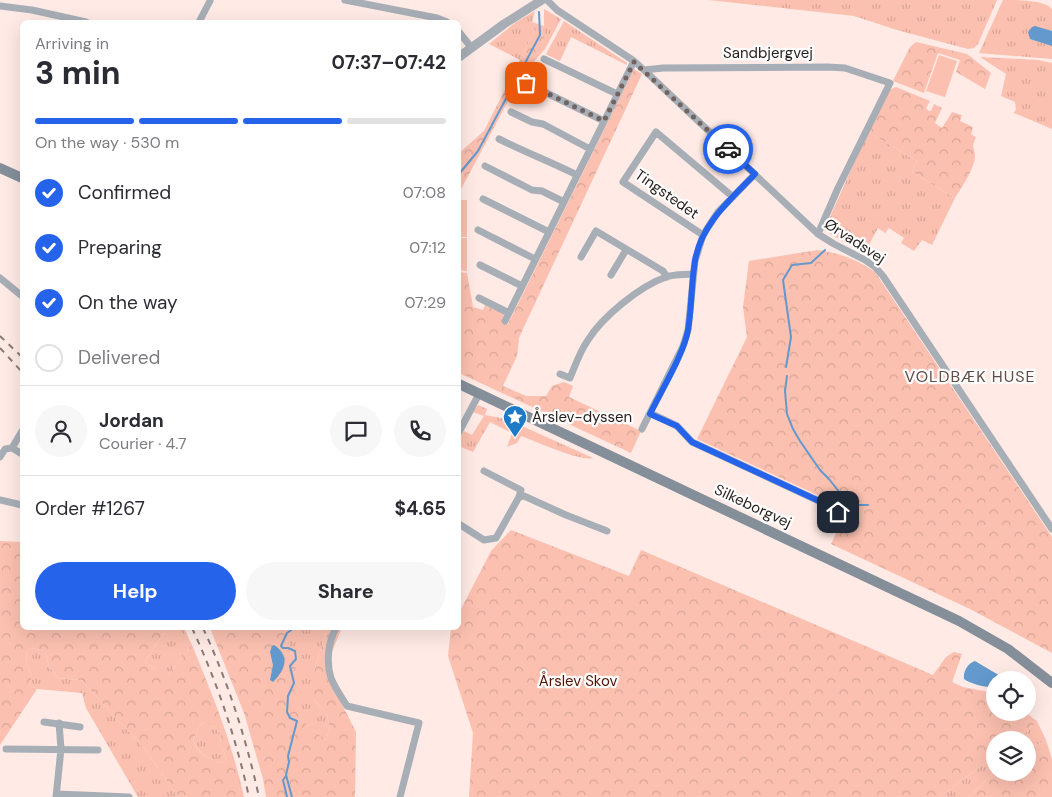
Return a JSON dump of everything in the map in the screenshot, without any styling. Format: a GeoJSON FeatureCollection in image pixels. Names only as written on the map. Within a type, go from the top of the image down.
{"type":"FeatureCollection","features":[{"type":"Feature","properties":{"kind":"main road"},"geometry":{"type":"LineString","coordinates":[[0,168],[20,177]]}},
{"type":"Feature","properties":{"kind":"main road","name":"Silkeborgvej"},"geometry":{"type":"LineString","coordinates":[[461,385],[968,626],[1022,658],[1052,683]]}},
{"type":"Feature","properties":{"kind":"street"},"geometry":{"type":"LineString","coordinates":[[345,0],[442,20]]}},
{"type":"Feature","properties":{"kind":"street"},"geometry":{"type":"LineString","coordinates":[[461,55],[542,0]]}},
{"type":"Feature","properties":{"kind":"street","name":"Ørvadsvej"},"geometry":{"type":"LineString","coordinates":[[547,0],[564,15],[644,70],[818,234],[866,260],[875,267],[883,276],[1052,529]]}},
{"type":"Feature","properties":{"kind":"street"},"geometry":{"type":"LineString","coordinates":[[201,20],[210,1]]}},
{"type":"Feature","properties":{"kind":"street"},"geometry":{"type":"LineString","coordinates":[[0,6],[32,10],[77,20]]}},
{"type":"Feature","properties":{"kind":"street"},"geometry":{"type":"LineString","coordinates":[[461,34],[471,47]]}},
{"type":"Feature","properties":{"kind":"street"},"geometry":{"type":"LineString","coordinates":[[544,59],[617,94]]}},
{"type":"Feature","properties":{"kind":"street"},"geometry":{"type":"LineString","coordinates":[[505,321],[634,62]]}},
{"type":"Feature","properties":{"kind":"street","name":"Sandbjergvej"},"geometry":{"type":"LineString","coordinates":[[644,70],[663,68],[828,67],[845,68],[890,82],[838,188],[818,234]]}},
{"type":"Feature","properties":{"kind":"street"},"geometry":{"type":"LineString","coordinates":[[526,83],[604,121]]}},
{"type":"Feature","properties":{"kind":"street"},"geometry":{"type":"LineString","coordinates":[[511,112],[532,122],[543,124],[590,149]]}},
{"type":"Feature","properties":{"kind":"street","name":"Tingstedet"},"geometry":{"type":"LineString","coordinates":[[703,235],[623,182],[656,132],[733,197]]}},
{"type":"Feature","properties":{"kind":"street"},"geometry":{"type":"LineString","coordinates":[[499,139],[531,156],[543,158],[577,175]]}},
{"type":"Feature","properties":{"kind":"street"},"geometry":{"type":"LineString","coordinates":[[485,166],[532,190],[542,191],[564,202]]}},
{"type":"Feature","properties":{"kind":"street","name":"Tingstedet"},"geometry":{"type":"LineString","coordinates":[[642,429],[683,346],[688,330],[693,274],[698,248],[703,235],[718,212],[755,174]]}},
{"type":"Feature","properties":{"kind":"street"},"geometry":{"type":"LineString","coordinates":[[483,199],[549,232]]}},
{"type":"Feature","properties":{"kind":"street"},"geometry":{"type":"LineString","coordinates":[[478,230],[535,259]]}},
{"type":"Feature","properties":{"kind":"street"},"geometry":{"type":"LineString","coordinates":[[581,257],[596,231],[663,271],[667,276]]}},
{"type":"Feature","properties":{"kind":"street"},"geometry":{"type":"LineString","coordinates":[[611,275],[626,250]]}},
{"type":"Feature","properties":{"kind":"street"},"geometry":{"type":"LineString","coordinates":[[480,265],[522,286]]}},
{"type":"Feature","properties":{"kind":"street"},"geometry":{"type":"LineString","coordinates":[[560,374],[570,378],[587,340],[602,321],[620,305],[643,289],[667,276],[693,274]]}},
{"type":"Feature","properties":{"kind":"street"},"geometry":{"type":"LineString","coordinates":[[0,278],[20,294]]}},
{"type":"Feature","properties":{"kind":"street"},"geometry":{"type":"LineString","coordinates":[[479,298],[509,313]]}},
{"type":"Feature","properties":{"kind":"street"},"geometry":{"type":"LineString","coordinates":[[461,428],[479,394]]}},
{"type":"Feature","properties":{"kind":"street"},"geometry":{"type":"LineString","coordinates":[[650,414],[677,426],[692,442],[834,508],[838,512],[835,517]]}},
{"type":"Feature","properties":{"kind":"street"},"geometry":{"type":"LineString","coordinates":[[12,448],[20,434]]}},
{"type":"Feature","properties":{"kind":"street"},"geometry":{"type":"LineString","coordinates":[[0,457],[5,449],[12,448],[20,453]]}},
{"type":"Feature","properties":{"kind":"street"},"geometry":{"type":"LineString","coordinates":[[461,525],[484,540],[496,538],[519,497],[521,490],[484,471]]}},
{"type":"Feature","properties":{"kind":"street"},"geometry":{"type":"LineString","coordinates":[[519,497],[524,496],[607,531]]}},
{"type":"Feature","properties":{"kind":"street"},"geometry":{"type":"LineString","coordinates":[[0,500],[20,505]]}},
{"type":"Feature","properties":{"kind":"street"},"geometry":{"type":"LineString","coordinates":[[335,630],[330,637],[329,666],[332,679],[347,706],[419,723],[400,797]]}},
{"type":"Feature","properties":{"kind":"street"},"geometry":{"type":"LineString","coordinates":[[44,722],[80,726]]}},
{"type":"Feature","properties":{"kind":"street"},"geometry":{"type":"LineString","coordinates":[[59,724],[61,749],[57,795],[129,797]]}},
{"type":"Feature","properties":{"kind":"street"},"geometry":{"type":"LineString","coordinates":[[6,749],[98,750]]}},
{"type":"Feature","properties":{"kind":"green space"},"geometry":{"type":"Polygon","coordinates":[[[709,0],[997,0],[978,44],[974,48],[968,49],[854,16],[709,0]]]}},
{"type":"Feature","properties":{"kind":"green space"},"geometry":{"type":"Polygon","coordinates":[[[1003,0],[1037,2],[1052,9],[1052,59],[979,53],[1003,0]]]}},
{"type":"Feature","properties":{"kind":"green space"},"geometry":{"type":"Polygon","coordinates":[[[544,9],[561,19],[545,49],[531,65],[528,64],[544,38],[544,9]]]}},
{"type":"Feature","properties":{"kind":"green space"},"geometry":{"type":"Polygon","coordinates":[[[535,11],[532,22],[535,23],[533,34],[520,60],[489,44],[516,22],[535,11]]]}},
{"type":"Feature","properties":{"kind":"green space"},"geometry":{"type":"Polygon","coordinates":[[[564,21],[627,63],[627,65],[571,37],[560,61],[546,54],[564,21]]]}},
{"type":"Feature","properties":{"kind":"green space"},"geometry":{"type":"Polygon","coordinates":[[[535,23],[544,26],[544,38],[461,189],[461,151],[484,131],[533,34],[535,23]]]}},
{"type":"Feature","properties":{"kind":"green space"},"geometry":{"type":"Polygon","coordinates":[[[916,42],[967,54],[991,73],[985,89],[956,72],[960,60],[938,53],[924,93],[893,81],[910,47],[916,42]]]}},
{"type":"Feature","properties":{"kind":"green space"},"geometry":{"type":"Polygon","coordinates":[[[939,55],[957,61],[945,97],[926,91],[939,55]]]}},
{"type":"Feature","properties":{"kind":"green space"},"geometry":{"type":"Polygon","coordinates":[[[980,57],[1038,60],[1052,63],[1052,129],[1014,113],[1016,109],[1015,102],[1001,96],[1006,74],[980,57]]]}},
{"type":"Feature","properties":{"kind":"green space"},"geometry":{"type":"Polygon","coordinates":[[[634,69],[642,74],[523,329],[519,338],[517,356],[503,386],[526,396],[546,396],[552,386],[564,382],[573,386],[569,397],[641,431],[631,453],[461,374],[461,272],[467,273],[473,307],[483,310],[485,305],[504,314],[502,320],[508,324],[634,69]]]}},
{"type":"Feature","properties":{"kind":"green space"},"geometry":{"type":"Polygon","coordinates":[[[896,87],[930,101],[926,108],[929,111],[931,111],[934,104],[942,108],[935,123],[942,128],[952,112],[962,115],[960,121],[973,127],[971,134],[976,137],[973,145],[975,160],[968,177],[955,198],[912,172],[917,161],[868,132],[889,90],[896,87]]]}},
{"type":"Feature","properties":{"kind":"green space"},"geometry":{"type":"Polygon","coordinates":[[[868,132],[917,161],[912,172],[955,198],[932,245],[922,240],[914,251],[901,243],[904,238],[889,228],[885,233],[878,228],[864,254],[824,230],[868,132]]]}},
{"type":"Feature","properties":{"kind":"green space"},"geometry":{"type":"Polygon","coordinates":[[[461,200],[467,200],[467,237],[461,237],[461,200]]]}},
{"type":"Feature","properties":{"kind":"green space"},"geometry":{"type":"Polygon","coordinates":[[[461,238],[467,238],[467,271],[461,270],[461,238]]]}},
{"type":"Feature","properties":{"kind":"green space"},"geometry":{"type":"Polygon","coordinates":[[[818,250],[848,258],[875,272],[1052,537],[1052,653],[970,609],[831,544],[847,509],[697,439],[747,337],[743,307],[749,261],[818,250]]]}},
{"type":"Feature","properties":{"kind":"green space"},"geometry":{"type":"Polygon","coordinates":[[[478,405],[487,409],[485,415],[512,420],[520,424],[515,434],[517,435],[522,426],[593,458],[569,454],[521,436],[517,443],[507,447],[512,433],[490,422],[473,452],[461,447],[461,435],[464,431],[472,435],[484,416],[473,412],[478,405]]]}},
{"type":"Feature","properties":{"kind":"green space","name":"Årslev Skov"},"geometry":{"type":"Polygon","coordinates":[[[511,530],[629,576],[641,550],[933,675],[946,657],[954,652],[962,654],[952,682],[963,687],[986,691],[986,721],[1037,721],[1027,731],[986,731],[986,763],[939,797],[469,797],[473,733],[448,656],[451,630],[461,630],[461,609],[491,551],[511,530]]]}},
{"type":"Feature","properties":{"kind":"green space"},"geometry":{"type":"Polygon","coordinates":[[[0,541],[20,542],[20,630],[166,630],[145,662],[163,677],[168,675],[192,645],[228,739],[244,797],[178,797],[145,749],[81,680],[58,678],[49,666],[45,651],[31,648],[26,651],[27,664],[32,677],[29,685],[37,689],[0,745],[0,541]],[[206,723],[201,724],[193,739],[200,751],[219,763],[226,761],[225,754],[220,745],[221,734],[214,727],[206,723]]]}},
{"type":"Feature","properties":{"kind":"green space"},"geometry":{"type":"Polygon","coordinates":[[[166,630],[185,630],[192,645],[168,675],[163,678],[145,662],[166,630]]]}},
{"type":"Feature","properties":{"kind":"green space"},"geometry":{"type":"Polygon","coordinates":[[[211,630],[289,630],[284,636],[294,656],[295,710],[308,726],[326,740],[330,728],[327,715],[314,699],[314,671],[326,630],[341,630],[331,654],[332,685],[356,732],[355,797],[266,797],[263,779],[244,713],[211,630]]]}},
{"type":"Feature","properties":{"kind":"green space"},"geometry":{"type":"Polygon","coordinates":[[[289,630],[326,630],[314,671],[314,699],[327,715],[330,728],[326,740],[308,726],[294,710],[294,656],[284,636],[289,630]]]}},
{"type":"Feature","properties":{"kind":"green space"},"geometry":{"type":"Polygon","coordinates":[[[31,648],[45,651],[49,666],[58,678],[81,680],[145,749],[178,797],[138,797],[86,708],[82,693],[37,689],[29,685],[32,677],[27,664],[26,651],[31,648]]]}},
{"type":"Feature","properties":{"kind":"green space"},"geometry":{"type":"Polygon","coordinates":[[[1037,721],[1046,740],[1036,745],[1036,731],[1027,731],[1037,721]]]}},
{"type":"Feature","properties":{"kind":"green space"},"geometry":{"type":"Polygon","coordinates":[[[206,723],[214,727],[221,734],[220,745],[225,754],[226,761],[219,763],[203,754],[195,744],[193,739],[201,724],[206,723]]]}},
{"type":"Feature","properties":{"kind":"green space"},"geometry":{"type":"Polygon","coordinates":[[[1046,740],[1052,759],[1052,797],[969,797],[986,780],[1036,781],[1036,745],[1046,740]]]}},
{"type":"Feature","properties":{"kind":"green space"},"geometry":{"type":"Polygon","coordinates":[[[986,763],[986,780],[969,797],[939,797],[986,763]]]}},
{"type":"Feature","properties":{"kind":"water"},"geometry":{"type":"Polygon","coordinates":[[[1035,26],[1052,31],[1052,46],[1030,39],[1028,32],[1035,26]]]}},
{"type":"Feature","properties":{"kind":"water"},"geometry":{"type":"Polygon","coordinates":[[[274,645],[283,654],[284,663],[281,673],[273,682],[270,680],[273,665],[270,652],[274,645]]]}},
{"type":"Feature","properties":{"kind":"water"},"geometry":{"type":"Polygon","coordinates":[[[975,661],[992,671],[986,671],[986,686],[964,679],[965,670],[975,661]]]}},
{"type":"Feature","properties":{"kind":"waterway"},"geometry":{"type":"LineString","coordinates":[[461,172],[478,151],[540,35],[539,12]]}},
{"type":"Feature","properties":{"kind":"waterway"},"geometry":{"type":"LineString","coordinates":[[786,367],[791,337],[783,280],[792,265],[811,263],[825,250]]}},
{"type":"Feature","properties":{"kind":"waterway"},"geometry":{"type":"LineString","coordinates":[[787,376],[785,391],[787,414],[800,441],[820,470],[844,498],[853,505],[868,505]]}},
{"type":"Feature","properties":{"kind":"waterway"},"geometry":{"type":"LineString","coordinates":[[291,630],[287,633],[281,646],[295,651],[296,659],[290,666],[294,683],[288,696],[287,712],[290,718],[297,721],[288,756],[289,762],[286,775],[292,797]]}},
{"type":"Feature","properties":{"kind":"waterway"},"geometry":{"type":"LineString","coordinates":[[286,776],[283,780],[287,797]]}},
{"type":"Feature","properties":{"kind":"railway"},"geometry":{"type":"LineString","coordinates":[[0,336],[20,355]]}},
{"type":"Feature","properties":{"kind":"railway"},"geometry":{"type":"LineString","coordinates":[[0,348],[20,370]]}},
{"type":"Feature","properties":{"kind":"railway"},"geometry":{"type":"LineString","coordinates":[[193,630],[210,669],[225,711],[249,797]]}},
{"type":"Feature","properties":{"kind":"railway"},"geometry":{"type":"LineString","coordinates":[[204,630],[236,711],[259,797]]}},
{"type":"Feature","properties":{"kind":"way so far"},"geometry":{"type":"LineString","coordinates":[[526,83],[604,121],[634,62],[728,149]]}},
{"type":"Feature","properties":{"kind":"place","name":"Årslev-dyssen"},"geometry":{"type":"Point","coordinates":[515,438]}},
{"type":"Feature","properties":{"kind":"district","name":"VOLDBÆK HUSE"},"geometry":{"type":"Point","coordinates":[970,376]}},
{"type":"Feature","properties":{"kind":"route"},"geometry":{"type":"LineString","coordinates":[[728,149],[755,174],[718,212],[703,235],[695,261],[688,330],[683,346],[650,414],[677,426],[692,442],[834,508],[838,512]]}}]}
